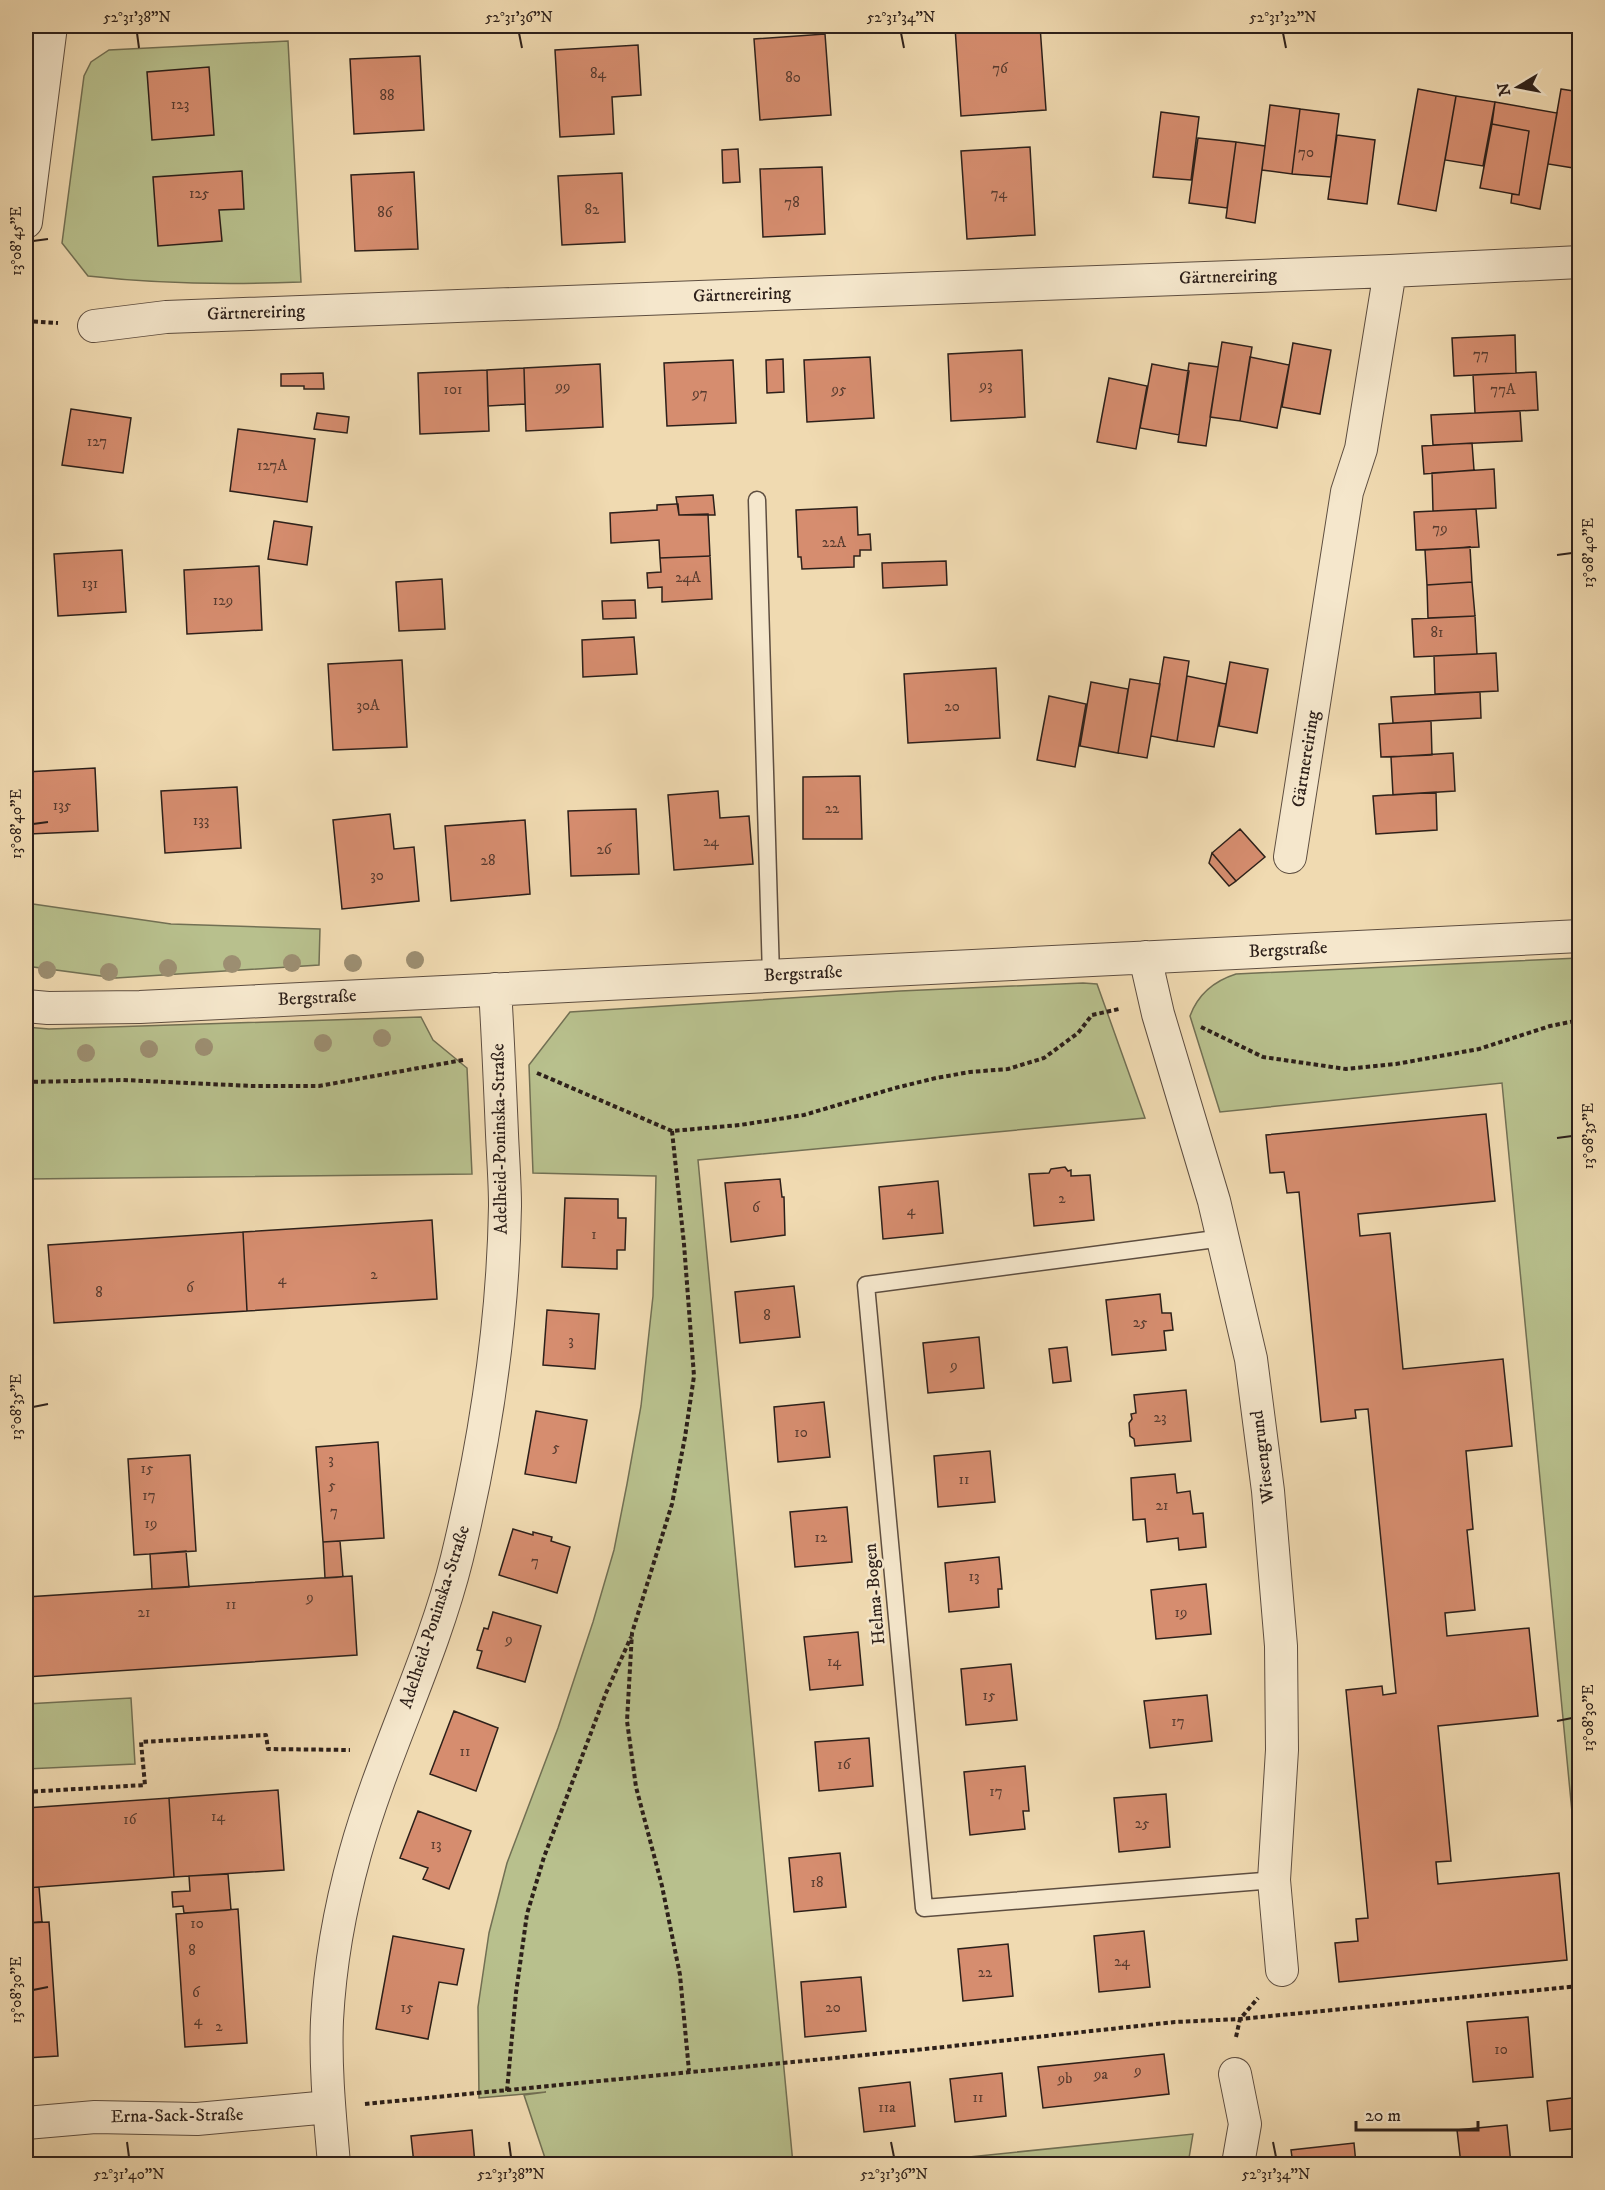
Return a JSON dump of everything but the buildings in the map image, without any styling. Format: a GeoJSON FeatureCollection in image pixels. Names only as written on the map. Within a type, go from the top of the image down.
{"type":"FeatureCollection","features":[{"type":"Feature","properties":{"kind":"street"},"geometry":{"type":"LineString","coordinates":[[26,222],[51,26]]}},
{"type":"Feature","properties":{"kind":"street","name":"Gärtnereiring"},"geometry":{"type":"LineString","coordinates":[[94,326],[166,317],[1580,262]]}},
{"type":"Feature","properties":{"kind":"street","name":"Gärtnereiring"},"geometry":{"type":"LineString","coordinates":[[1290,857],[1347,492],[1361,449],[1390,271]]}},
{"type":"Feature","properties":{"kind":"street","name":"Bergstraße"},"geometry":{"type":"LineString","coordinates":[[26,1006],[48,1008],[140,1007],[1580,936]]}},
{"type":"Feature","properties":{"kind":"street","name":"Wiesengrund"},"geometry":{"type":"LineString","coordinates":[[1145,957],[1158,1014],[1214,1201],[1251,1359],[1268,1491],[1281,1646],[1282,1749],[1274,1880],[1282,1970]]}},
{"type":"Feature","properties":{"kind":"street","name":"Adelheid-Poninska-Straße"},"geometry":{"type":"LineString","coordinates":[[334,2164],[329,2107],[327,2020],[338,1924],[355,1852],[456,1562],[478,1466],[493,1367],[505,1205],[495,989]]}},
{"type":"Feature","properties":{"kind":"street"},"geometry":{"type":"LineString","coordinates":[[1235,2074],[1245,2124],[1238,2164]]}},
{"type":"Feature","properties":{"kind":"street","name":"Erna-Sack-Straße"},"geometry":{"type":"LineString","coordinates":[[26,2123],[95,2117],[197,2119],[329,2107]]}},
{"type":"Feature","properties":{"kind":"lane"},"geometry":{"type":"LineString","coordinates":[[757,500],[771,976]]}},
{"type":"Feature","properties":{"kind":"lane","name":"Helma-Bogen"},"geometry":{"type":"LineString","coordinates":[[1222,1238],[866,1285],[924,1908],[1274,1880]]}},
{"type":"Feature","properties":{"kind":"path"},"geometry":{"type":"LineString","coordinates":[[26,1082],[123,1080],[253,1086],[319,1086],[465,1060],[499,1058],[672,1131],[740,1125],[804,1115],[936,1078],[1008,1069],[1044,1058],[1078,1033],[1092,1015],[1121,1009]]}},
{"type":"Feature","properties":{"kind":"path"},"geometry":{"type":"LineString","coordinates":[[1198,1026],[1263,1057],[1346,1069],[1396,1064],[1479,1049],[1550,1026],[1580,1020]]}},
{"type":"Feature","properties":{"kind":"path"},"geometry":{"type":"LineString","coordinates":[[507,2091],[516,1993],[527,1914],[548,1846],[606,1693],[632,1633],[672,1504],[685,1437],[694,1376],[684,1244],[672,1131]]}},
{"type":"Feature","properties":{"kind":"path"},"geometry":{"type":"LineString","coordinates":[[26,1443],[26,1450]]}},
{"type":"Feature","properties":{"kind":"path"},"geometry":{"type":"LineString","coordinates":[[632,1633],[627,1721],[636,1787],[662,1886],[680,1975],[689,2072]]}},
{"type":"Feature","properties":{"kind":"path"},"geometry":{"type":"LineString","coordinates":[[26,1792],[145,1785],[141,1742],[267,1735],[268,1749],[390,1750]]}},
{"type":"Feature","properties":{"kind":"path"},"geometry":{"type":"LineString","coordinates":[[329,2107],[928,2049],[1175,2022],[1262,2017],[1580,1986]]}},
{"type":"Feature","properties":{"kind":"green space"},"geometry":{"type":"Polygon","coordinates":[[[288,41],[301,282],[194,283],[88,276],[62,243],[84,76],[91,62],[109,50],[288,41]]]}},
{"type":"Feature","properties":{"kind":"green space"},"geometry":{"type":"Polygon","coordinates":[[[26,903],[171,924],[320,929],[319,965],[116,978],[26,966],[26,903]]]}},
{"type":"Feature","properties":{"kind":"green space"},"geometry":{"type":"Polygon","coordinates":[[[1580,958],[1579,1885],[1502,1083],[1220,1112],[1190,1016],[1197,1001],[1208,989],[1236,974],[1580,958]]]}},
{"type":"Feature","properties":{"kind":"green space"},"geometry":{"type":"Polygon","coordinates":[[[1097,984],[1145,1118],[698,1160],[793,2164],[547,2164],[524,2095],[546,2092],[479,2098],[478,2007],[489,1933],[507,1863],[558,1728],[614,1550],[641,1406],[653,1296],[656,1176],[533,1173],[529,1065],[570,1012],[900,991],[1097,984]]]}},
{"type":"Feature","properties":{"kind":"green space"},"geometry":{"type":"Polygon","coordinates":[[[421,1017],[433,1040],[467,1068],[472,1174],[26,1179],[26,1027],[49,1029],[421,1017]]]}},
{"type":"Feature","properties":{"kind":"green space"},"geometry":{"type":"Polygon","coordinates":[[[131,1698],[135,1764],[26,1769],[26,1704],[131,1698]]]}},
{"type":"Feature","properties":{"kind":"green space"},"geometry":{"type":"Polygon","coordinates":[[[1193,2134],[1188,2164],[900,2164],[1193,2134]]]}}]}
